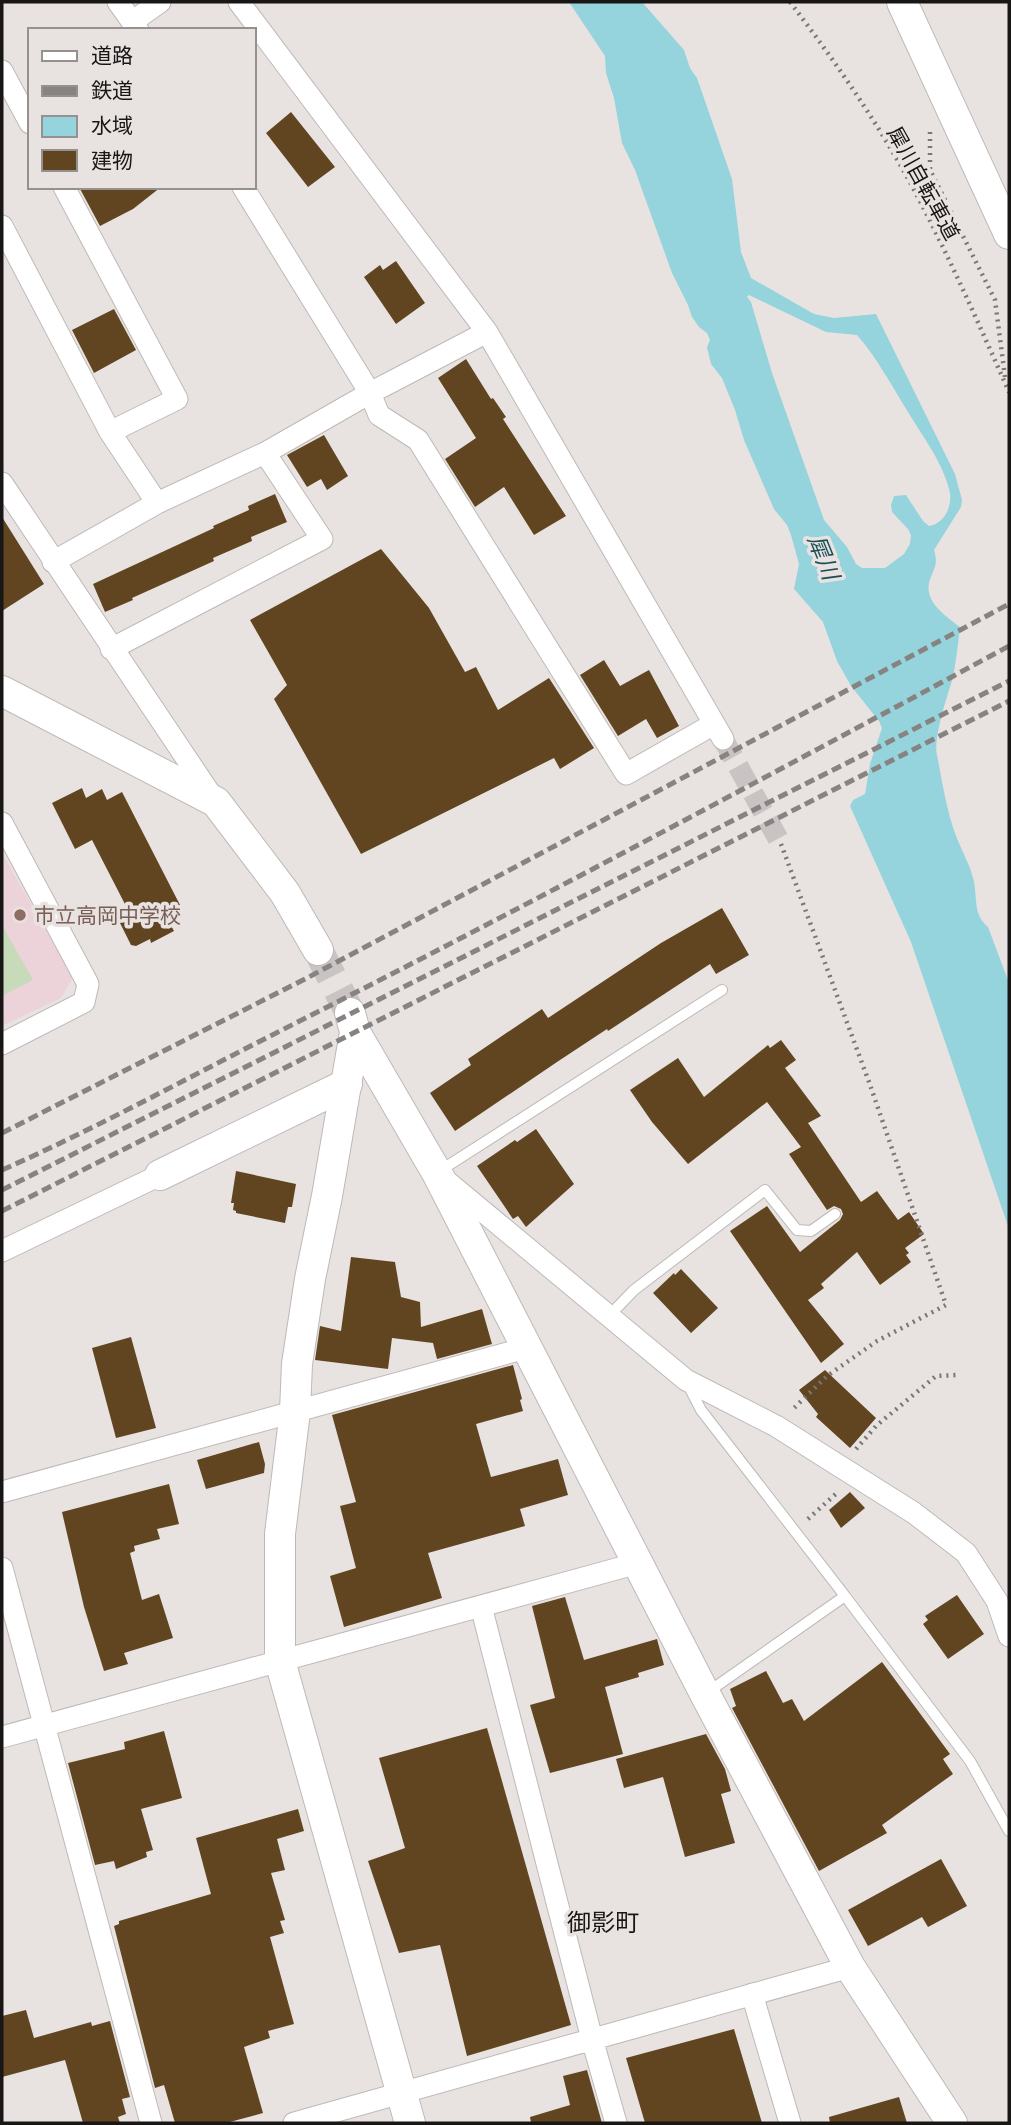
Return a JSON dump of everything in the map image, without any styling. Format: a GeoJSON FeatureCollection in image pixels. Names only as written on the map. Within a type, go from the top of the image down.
{"type":"FeatureCollection","features":[{"type":"Feature","properties":{"kind":"street"},"geometry":{"type":"LineString","coordinates":[[118,2],[135,26],[160,2]]}},
{"type":"Feature","properties":{"kind":"street"},"geometry":{"type":"LineString","coordinates":[[239,2],[487,332],[718,731],[626,774],[418,440],[379,415],[370,393],[244,189]]}},
{"type":"Feature","properties":{"kind":"street"},"geometry":{"type":"LineString","coordinates":[[902,2],[1009,234]]}},
{"type":"Feature","properties":{"kind":"street"},"geometry":{"type":"LineString","coordinates":[[2,71],[28,119]]}},
{"type":"Feature","properties":{"kind":"street"},"geometry":{"type":"LineString","coordinates":[[65,189],[177,399],[110,432]]}},
{"type":"Feature","properties":{"kind":"street"},"geometry":{"type":"LineString","coordinates":[[2,226],[110,432],[157,503]]}},
{"type":"Feature","properties":{"kind":"street"},"geometry":{"type":"LineString","coordinates":[[53,562],[157,503],[265,453],[370,393],[487,332]]}},
{"type":"Feature","properties":{"kind":"street"},"geometry":{"type":"LineString","coordinates":[[111,649],[322,539],[265,453]]}},
{"type":"Feature","properties":{"kind":"street"},"geometry":{"type":"LineString","coordinates":[[2,483],[216,802],[285,893],[318,950]]}},
{"type":"Feature","properties":{"kind":"street"},"geometry":{"type":"LineString","coordinates":[[2,691],[216,802]]}},
{"type":"Feature","properties":{"kind":"street"},"geometry":{"type":"LineString","coordinates":[[2,823],[88,984],[84,1002],[2,1044]]}},
{"type":"Feature","properties":{"kind":"street"},"geometry":{"type":"LineString","coordinates":[[410,2123],[280,1661],[280,1534],[295,1411],[297,1364],[310,1279],[347,1084],[353,1023],[437,1173],[705,1693],[850,1967],[952,2123]]}},
{"type":"Feature","properties":{"kind":"street"},"geometry":{"type":"LineString","coordinates":[[2,1251],[347,1084]]}},
{"type":"Feature","properties":{"kind":"street"},"geometry":{"type":"LineString","coordinates":[[437,1173],[685,1380],[776,1426],[914,1513],[966,1553],[998,1601],[1009,1636]]}},
{"type":"Feature","properties":{"kind":"street"},"geometry":{"type":"LineString","coordinates":[[2,1493],[526,1348]]}},
{"type":"Feature","properties":{"kind":"street"},"geometry":{"type":"LineString","coordinates":[[2,1737],[638,1563]]}},
{"type":"Feature","properties":{"kind":"street"},"geometry":{"type":"LineString","coordinates":[[3,1577],[151,2123]]}},
{"type":"Feature","properties":{"kind":"street"},"geometry":{"type":"LineString","coordinates":[[481,1606],[616,2123]]}},
{"type":"Feature","properties":{"kind":"street"},"geometry":{"type":"LineString","coordinates":[[294,2123],[850,1967]]}},
{"type":"Feature","properties":{"kind":"street"},"geometry":{"type":"LineString","coordinates":[[752,1994],[790,2123]]}},
{"type":"Feature","properties":{"kind":"lane"},"geometry":{"type":"LineString","coordinates":[[437,1173],[722,990]]}},
{"type":"Feature","properties":{"kind":"lane"},"geometry":{"type":"LineString","coordinates":[[609,1317],[634,1290],[765,1190],[797,1230],[811,1231],[835,1214]]}},
{"type":"Feature","properties":{"kind":"lane"},"geometry":{"type":"LineString","coordinates":[[685,1380],[701,1410],[970,1760],[1009,1831]]}},
{"type":"Feature","properties":{"kind":"lane"},"geometry":{"type":"LineString","coordinates":[[705,1693],[845,1596]]}},
{"type":"Feature","properties":{"kind":"path","name":"犀川自転車道"},"geometry":{"type":"LineString","coordinates":[[790,2],[844,73],[910,183],[966,295],[1009,392]]}},
{"type":"Feature","properties":{"kind":"path"},"geometry":{"type":"LineString","coordinates":[[930,129],[930,170],[995,300],[1005,383]]}},
{"type":"Feature","properties":{"kind":"path"},"geometry":{"type":"LineString","coordinates":[[776,1426],[827,1376],[877,1340],[946,1305],[869,1082],[781,844]]}},
{"type":"Feature","properties":{"kind":"path"},"geometry":{"type":"LineString","coordinates":[[794,1531],[848,1471],[876,1426],[936,1376],[956,1375]]}},
{"type":"Feature","properties":{"kind":"shaded area","name":"市立高岡中学校"},"geometry":{"type":"Polygon","coordinates":[[[2,853],[73,978],[61,998],[2,1026],[2,853]]]}},
{"type":"Feature","properties":{"kind":"green space"},"geometry":{"type":"Polygon","coordinates":[[[2,925],[33,980],[2,996],[2,925]]]}},
{"type":"Feature","properties":{"kind":"water","name":"犀川"},"geometry":{"type":"Polygon","coordinates":[[[569,2],[642,2],[684,50],[690,68],[697,78],[732,179],[741,252],[751,278],[814,314],[834,318],[876,314],[955,474],[962,500],[961,507],[934,550],[936,564],[929,583],[930,597],[934,603],[960,627],[953,674],[936,748],[949,814],[971,872],[978,910],[988,927],[1009,983],[1009,1229],[911,942],[850,806],[853,800],[865,794],[870,764],[882,728],[851,686],[837,661],[823,622],[794,589],[799,564],[791,535],[787,525],[774,509],[744,440],[722,378],[711,364],[707,333],[692,317],[672,273],[635,170],[622,143],[614,98],[606,73],[605,56],[569,2]],[[749,295],[747,297],[751,302],[772,373],[824,520],[847,547],[856,564],[862,568],[885,568],[904,554],[910,544],[911,535],[908,529],[892,512],[894,496],[906,495],[929,526],[939,522],[946,514],[950,493],[932,451],[864,344],[857,335],[826,332],[749,295]]]}},
{"type":"Feature","properties":{"kind":"building"},"geometry":{"type":"Polygon","coordinates":[[[291,112],[335,167],[308,187],[266,133],[291,112]]]}},
{"type":"Feature","properties":{"kind":"building"},"geometry":{"type":"Polygon","coordinates":[[[80,189],[158,189],[133,209],[100,226],[80,189]]]}},
{"type":"Feature","properties":{"kind":"building"},"geometry":{"type":"Polygon","coordinates":[[[396,261],[425,303],[396,324],[364,277],[380,265],[383,270],[396,261]]]}},
{"type":"Feature","properties":{"kind":"building"},"geometry":{"type":"Polygon","coordinates":[[[114,309],[136,350],[94,373],[72,330],[114,309]]]}},
{"type":"Feature","properties":{"kind":"building"},"geometry":{"type":"Polygon","coordinates":[[[466,359],[491,399],[493,398],[506,417],[503,419],[566,516],[534,535],[504,487],[475,507],[445,459],[476,438],[438,378],[466,359]]]}},
{"type":"Feature","properties":{"kind":"building"},"geometry":{"type":"Polygon","coordinates":[[[324,435],[348,476],[327,490],[321,479],[307,487],[287,455],[324,435]]]}},
{"type":"Feature","properties":{"kind":"building"},"geometry":{"type":"Polygon","coordinates":[[[275,494],[287,522],[251,537],[252,541],[213,558],[214,561],[105,612],[93,584],[214,528],[213,526],[249,510],[248,506],[275,494]]]}},
{"type":"Feature","properties":{"kind":"building"},"geometry":{"type":"Polygon","coordinates":[[[2,517],[44,584],[2,611],[2,517]]]}},
{"type":"Feature","properties":{"kind":"building"},"geometry":{"type":"Polygon","coordinates":[[[381,549],[429,608],[465,672],[476,667],[498,710],[549,678],[594,748],[560,769],[554,758],[361,854],[274,699],[287,685],[250,620],[381,549]]]}},
{"type":"Feature","properties":{"kind":"building"},"geometry":{"type":"Polygon","coordinates":[[[604,660],[620,686],[649,670],[679,726],[657,738],[646,719],[618,736],[580,675],[604,660]]]}},
{"type":"Feature","properties":{"kind":"building"},"geometry":{"type":"Polygon","coordinates":[[[82,788],[86,798],[102,789],[107,800],[122,792],[180,905],[164,913],[174,931],[151,943],[150,939],[136,946],[131,945],[117,917],[129,912],[92,840],[75,849],[52,803],[82,788]]]}},
{"type":"Feature","properties":{"kind":"building"},"geometry":{"type":"Polygon","coordinates":[[[722,908],[749,955],[716,974],[710,964],[455,1131],[430,1093],[471,1065],[468,1059],[542,1009],[548,1018],[661,943],[722,908]]]}},
{"type":"Feature","properties":{"kind":"building"},"geometry":{"type":"Polygon","coordinates":[[[781,1040],[796,1060],[785,1068],[821,1116],[808,1123],[861,1202],[877,1191],[898,1220],[909,1212],[924,1234],[905,1248],[911,1262],[880,1285],[857,1252],[821,1284],[824,1288],[808,1300],[844,1344],[821,1363],[730,1231],[767,1206],[800,1252],[840,1220],[843,1214],[841,1209],[834,1206],[827,1210],[789,1154],[801,1147],[767,1102],[688,1164],[652,1122],[630,1090],[678,1058],[704,1097],[768,1045],[770,1048],[781,1040]]]}},
{"type":"Feature","properties":{"kind":"building"},"geometry":{"type":"Polygon","coordinates":[[[536,1129],[574,1184],[526,1227],[518,1216],[513,1219],[477,1166],[536,1129]]]}},
{"type":"Feature","properties":{"kind":"building"},"geometry":{"type":"Polygon","coordinates":[[[236,1171],[296,1184],[292,1207],[288,1207],[285,1223],[236,1213],[233,1210],[234,1203],[231,1203],[236,1171]]]}},
{"type":"Feature","properties":{"kind":"building"},"geometry":{"type":"Polygon","coordinates":[[[351,1257],[395,1262],[401,1297],[420,1302],[421,1327],[482,1309],[492,1344],[437,1359],[433,1343],[392,1338],[388,1369],[315,1360],[320,1326],[341,1331],[351,1257]]]}},
{"type":"Feature","properties":{"kind":"building"},"geometry":{"type":"Polygon","coordinates":[[[681,1269],[718,1308],[691,1333],[653,1293],[681,1269]]]}},
{"type":"Feature","properties":{"kind":"building"},"geometry":{"type":"Polygon","coordinates":[[[131,1337],[156,1428],[116,1438],[92,1348],[131,1337]]]}},
{"type":"Feature","properties":{"kind":"building"},"geometry":{"type":"Polygon","coordinates":[[[513,1365],[523,1411],[476,1424],[491,1477],[558,1459],[568,1495],[520,1509],[525,1526],[428,1553],[442,1598],[344,1627],[330,1576],[356,1568],[340,1506],[356,1502],[332,1415],[513,1365]]]}},
{"type":"Feature","properties":{"kind":"building"},"geometry":{"type":"Polygon","coordinates":[[[825,1370],[876,1418],[850,1448],[816,1417],[818,1414],[799,1390],[825,1370]]]}},
{"type":"Feature","properties":{"kind":"building"},"geometry":{"type":"Polygon","coordinates":[[[259,1442],[265,1464],[264,1473],[206,1489],[197,1460],[259,1442]]]}},
{"type":"Feature","properties":{"kind":"building"},"geometry":{"type":"Polygon","coordinates":[[[169,1484],[179,1524],[157,1529],[160,1539],[134,1546],[135,1551],[130,1553],[142,1600],[159,1594],[173,1638],[124,1653],[128,1664],[104,1671],[84,1607],[62,1512],[169,1484]]]}},
{"type":"Feature","properties":{"kind":"building"},"geometry":{"type":"Polygon","coordinates":[[[850,1492],[865,1508],[841,1528],[829,1510],[850,1492]]]}},
{"type":"Feature","properties":{"kind":"building"},"geometry":{"type":"Polygon","coordinates":[[[957,1595],[984,1634],[948,1659],[923,1624],[928,1620],[925,1616],[957,1595]]]}},
{"type":"Feature","properties":{"kind":"building"},"geometry":{"type":"Polygon","coordinates":[[[565,1597],[584,1660],[657,1639],[664,1665],[638,1673],[639,1677],[605,1687],[623,1754],[550,1773],[530,1705],[555,1698],[532,1606],[565,1597]]]}},
{"type":"Feature","properties":{"kind":"building"},"geometry":{"type":"Polygon","coordinates":[[[882,1662],[950,1754],[943,1759],[953,1774],[882,1825],[887,1833],[819,1871],[732,1708],[736,1706],[730,1689],[766,1671],[783,1703],[792,1699],[804,1721],[882,1662]]]}},
{"type":"Feature","properties":{"kind":"building"},"geometry":{"type":"Polygon","coordinates":[[[487,1728],[571,2025],[467,2056],[440,1945],[399,1953],[368,1861],[405,1848],[379,1758],[487,1728]]]}},
{"type":"Feature","properties":{"kind":"building"},"geometry":{"type":"Polygon","coordinates":[[[164,1731],[182,1798],[141,1809],[153,1850],[146,1852],[147,1857],[116,1869],[114,1861],[95,1865],[68,1763],[125,1749],[124,1742],[164,1731]]]}},
{"type":"Feature","properties":{"kind":"building"},"geometry":{"type":"Polygon","coordinates":[[[706,1734],[725,1769],[731,1791],[721,1794],[735,1843],[685,1857],[663,1777],[624,1788],[616,1759],[706,1734]]]}},
{"type":"Feature","properties":{"kind":"building"},"geometry":{"type":"Polygon","coordinates":[[[298,1809],[304,1831],[277,1839],[285,1870],[271,1873],[285,1920],[280,1921],[284,1933],[270,1937],[294,2024],[268,2031],[270,2038],[244,2047],[263,2113],[226,2123],[175,2123],[164,2085],[155,2088],[114,1926],[119,1924],[119,1921],[211,1894],[196,1838],[298,1809]]]}},
{"type":"Feature","properties":{"kind":"building"},"geometry":{"type":"Polygon","coordinates":[[[941,1859],[967,1906],[928,1927],[922,1917],[868,1946],[848,1910],[941,1859]]]}},
{"type":"Feature","properties":{"kind":"building"},"geometry":{"type":"Polygon","coordinates":[[[26,2010],[34,2038],[91,2022],[92,2026],[110,2021],[130,2097],[122,2099],[126,2114],[118,2117],[120,2123],[83,2123],[65,2060],[2,2077],[2,2016],[26,2010]]]}},
{"type":"Feature","properties":{"kind":"building"},"geometry":{"type":"Polygon","coordinates":[[[734,2029],[762,2123],[645,2123],[626,2058],[734,2029]]]}},
{"type":"Feature","properties":{"kind":"building"},"geometry":{"type":"Polygon","coordinates":[[[587,2070],[602,2123],[531,2123],[530,2117],[570,2105],[563,2076],[587,2070]]]}},
{"type":"Feature","properties":{"kind":"building"},"geometry":{"type":"Polygon","coordinates":[[[899,2097],[907,2123],[830,2123],[829,2117],[899,2097]]]}},
{"type":"Feature","properties":{"kind":"tunnel"},"geometry":{"type":"LineString","coordinates":[[723,739],[781,844]]}},
{"type":"Feature","properties":{"kind":"tunnel"},"geometry":{"type":"LineString","coordinates":[[318,950],[350,1013]]}},
{"type":"Feature","properties":{"kind":"railway"},"geometry":{"type":"LineString","coordinates":[[2,1133],[305,979],[1009,604]]}},
{"type":"Feature","properties":{"kind":"railway"},"geometry":{"type":"LineString","coordinates":[[2,1170],[108,1120],[465,936],[1009,646]]}},
{"type":"Feature","properties":{"kind":"railway"},"geometry":{"type":"LineString","coordinates":[[2,1190],[1009,681]]}},
{"type":"Feature","properties":{"kind":"railway"},"geometry":{"type":"LineString","coordinates":[[2,1211],[1009,701]]}},
{"type":"Feature","properties":{"kind":"place","name":"市立高岡中学校"},"geometry":{"type":"Point","coordinates":[20,915]}},
{"type":"Feature","properties":{"kind":"district","name":"御影町"},"geometry":{"type":"Point","coordinates":[603,1922]}}]}
